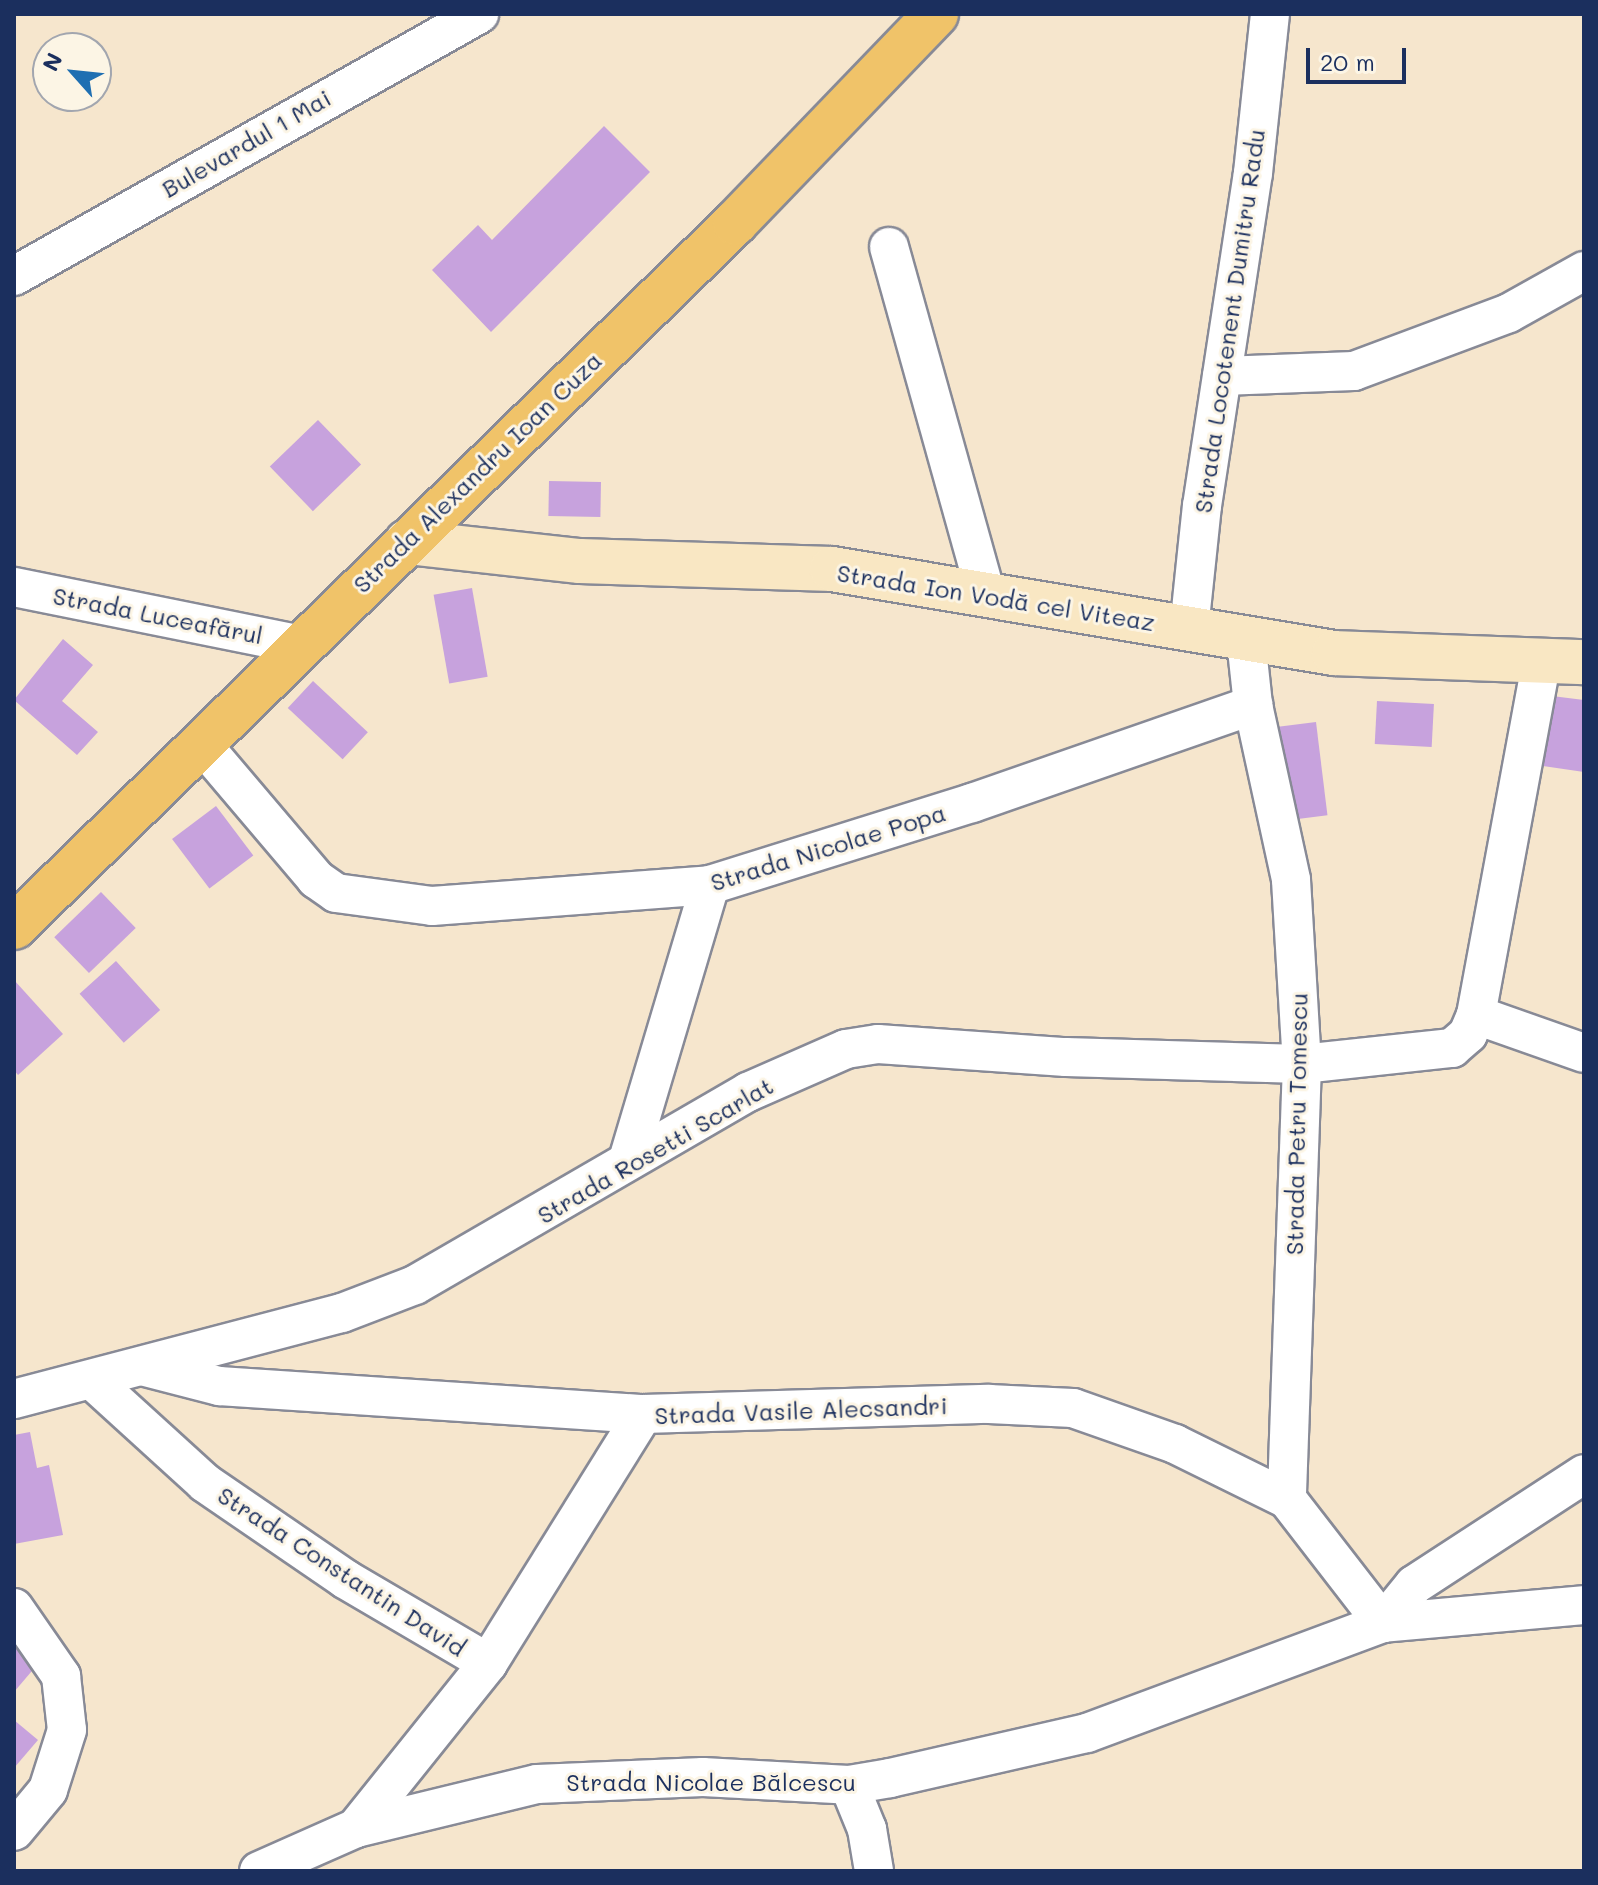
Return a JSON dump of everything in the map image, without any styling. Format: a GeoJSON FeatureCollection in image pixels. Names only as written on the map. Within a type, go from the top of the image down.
{"type":"FeatureCollection","features":[{"type":"Feature","properties":{"kind":"highway","name":"Strada Alexandru Ioan Cuza"},"geometry":{"type":"LineString","coordinates":[[14,927],[200,742],[735,223],[936,14]]}},
{"type":"Feature","properties":{"kind":"main road","name":"Strada Ion Vodă cel Viteaz"},"geometry":{"type":"LineString","coordinates":[[407,542],[580,561],[832,569],[1334,653],[1563,661]]}},
{"type":"Feature","properties":{"kind":"street","name":"Bulevardul 1 Mai"},"geometry":{"type":"LineString","coordinates":[[14,276],[479,14]]}},
{"type":"Feature","properties":{"kind":"street","name":"Strada Locotenent Dumitru Radu"},"geometry":{"type":"LineString","coordinates":[[1189,629],[1222,376],[1253,173],[1270,14]]}},
{"type":"Feature","properties":{"kind":"street"},"geometry":{"type":"LineString","coordinates":[[889,247],[986,595]]}},
{"type":"Feature","properties":{"kind":"street"},"geometry":{"type":"LineString","coordinates":[[1222,376],[1354,371],[1509,313],[1584,271]]}},
{"type":"Feature","properties":{"kind":"street","name":"Strada Luceafărul"},"geometry":{"type":"LineString","coordinates":[[14,587],[301,645]]}},
{"type":"Feature","properties":{"kind":"street"},"geometry":{"type":"LineString","coordinates":[[1246,640],[1253,705]]}},
{"type":"Feature","properties":{"kind":"street"},"geometry":{"type":"LineString","coordinates":[[1563,661],[1476,1015],[1584,1053]]}},
{"type":"Feature","properties":{"kind":"street","name":"Strada Nicolae Popa"},"geometry":{"type":"LineString","coordinates":[[200,742],[316,879],[336,893],[432,906],[710,885],[943,813],[1253,705]]}},
{"type":"Feature","properties":{"kind":"street","name":"Strada Petru Tomescu"},"geometry":{"type":"LineString","coordinates":[[1253,705],[1291,880],[1302,1064],[1287,1499]]}},
{"type":"Feature","properties":{"kind":"street"},"geometry":{"type":"LineString","coordinates":[[628,1160],[710,885]]}},
{"type":"Feature","properties":{"kind":"street","name":"Strada Rosetti Scarlat"},"geometry":{"type":"LineString","coordinates":[[14,1399],[342,1313],[415,1285],[497,1242],[628,1160],[748,1092],[857,1047],[1302,1064],[1452,1048],[1468,1034],[1476,1015]]}},
{"type":"Feature","properties":{"kind":"street","name":"Strada Vasile Alecsandri"},"geometry":{"type":"LineString","coordinates":[[142,1366],[219,1386],[643,1414],[1025,1404],[1073,1408],[1175,1444],[1287,1499],[1383,1623]]}},
{"type":"Feature","properties":{"kind":"street","name":"Strada Constantin David"},"geometry":{"type":"LineString","coordinates":[[92,1380],[205,1483],[345,1579],[488,1663]]}},
{"type":"Feature","properties":{"kind":"street"},"geometry":{"type":"LineString","coordinates":[[356,1828],[488,1663],[643,1414]]}},
{"type":"Feature","properties":{"kind":"street"},"geometry":{"type":"LineString","coordinates":[[1383,1623],[1414,1585],[1584,1474]]}},
{"type":"Feature","properties":{"kind":"street","name":"Strada Nicolae Bălcescu"},"geometry":{"type":"LineString","coordinates":[[259,1871],[356,1828],[462,1798],[592,1778],[703,1777],[849,1785],[1087,1733],[1383,1623],[1584,1605]]}},
{"type":"Feature","properties":{"kind":"street"},"geometry":{"type":"LineString","coordinates":[[14,1608],[36,1632],[61,1676],[67,1730],[48,1790],[14,1831]]}},
{"type":"Feature","properties":{"kind":"street"},"geometry":{"type":"LineString","coordinates":[[849,1785],[867,1829],[874,1871]]}},
{"type":"Feature","properties":{"kind":"building"},"geometry":{"type":"Polygon","coordinates":[[[604,126],[650,172],[491,332],[432,270],[478,225],[492,240],[604,126]]]}},
{"type":"Feature","properties":{"kind":"building"},"geometry":{"type":"Polygon","coordinates":[[[318,420],[361,465],[313,511],[270,467],[318,420]]]}},
{"type":"Feature","properties":{"kind":"building"},"geometry":{"type":"Polygon","coordinates":[[[549,481],[601,482],[600,517],[548,516],[549,481]]]}},
{"type":"Feature","properties":{"kind":"building"},"geometry":{"type":"Polygon","coordinates":[[[472,588],[488,677],[449,683],[434,595],[472,588]]]}},
{"type":"Feature","properties":{"kind":"building"},"geometry":{"type":"Polygon","coordinates":[[[63,639],[93,665],[62,701],[98,732],[77,755],[14,700],[63,639]]]}},
{"type":"Feature","properties":{"kind":"building"},"geometry":{"type":"Polygon","coordinates":[[[313,681],[368,732],[343,759],[288,708],[313,681]]]}},
{"type":"Feature","properties":{"kind":"building"},"geometry":{"type":"Polygon","coordinates":[[[1552,696],[1584,700],[1584,772],[1543,766],[1552,696]]]}},
{"type":"Feature","properties":{"kind":"building"},"geometry":{"type":"Polygon","coordinates":[[[1377,701],[1434,704],[1432,747],[1375,744],[1377,701]]]}},
{"type":"Feature","properties":{"kind":"building"},"geometry":{"type":"Polygon","coordinates":[[[1316,722],[1327,815],[1290,820],[1278,727],[1316,722]]]}},
{"type":"Feature","properties":{"kind":"building"},"geometry":{"type":"Polygon","coordinates":[[[216,806],[253,856],[209,889],[172,839],[216,806]]]}},
{"type":"Feature","properties":{"kind":"building"},"geometry":{"type":"Polygon","coordinates":[[[101,892],[136,928],[89,973],[54,937],[101,892]]]}},
{"type":"Feature","properties":{"kind":"building"},"geometry":{"type":"Polygon","coordinates":[[[116,961],[160,1010],[124,1043],[80,994],[116,961]]]}},
{"type":"Feature","properties":{"kind":"building"},"geometry":{"type":"Polygon","coordinates":[[[14,980],[63,1034],[18,1075],[14,1070],[14,980]]]}},
{"type":"Feature","properties":{"kind":"building"},"geometry":{"type":"Polygon","coordinates":[[[30,1432],[37,1468],[49,1465],[63,1535],[14,1544],[14,1435],[30,1432]]]}},
{"type":"Feature","properties":{"kind":"building"},"geometry":{"type":"Polygon","coordinates":[[[14,1647],[37,1665],[14,1692],[14,1647]]]}},
{"type":"Feature","properties":{"kind":"building"},"geometry":{"type":"Polygon","coordinates":[[[14,1720],[38,1740],[14,1768],[14,1720]]]}}]}
